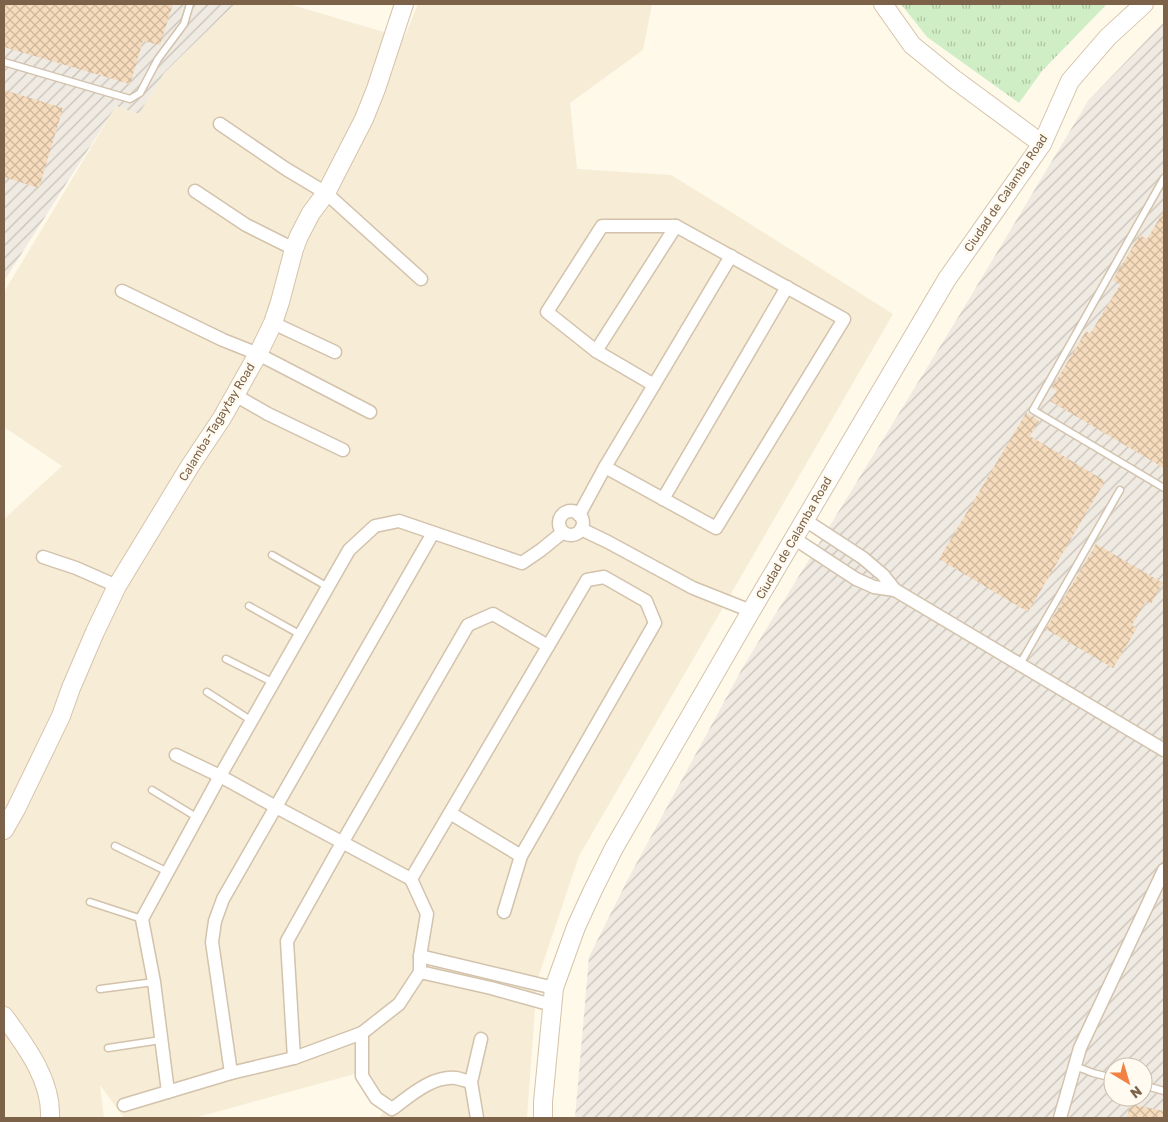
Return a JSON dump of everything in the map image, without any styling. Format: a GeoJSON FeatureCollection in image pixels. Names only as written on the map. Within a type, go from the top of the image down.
{"type":"FeatureCollection","features":[{"type":"Feature","properties":{"kind":"main road","name":"Calamba-Tagaytay Road"},"geometry":{"type":"LineString","coordinates":[[4,830],[61,716],[95,632],[117,586],[190,466],[222,418],[258,354],[273,323],[299,236],[311,213],[326,193],[364,119],[404,4]]}},
{"type":"Feature","properties":{"kind":"main road"},"geometry":{"type":"LineString","coordinates":[[883,4],[912,45],[954,79],[1042,144]]}},
{"type":"Feature","properties":{"kind":"main road","name":"Ciudad de Calamba Road"},"geometry":{"type":"LineString","coordinates":[[543,1118],[554,988],[579,920],[614,848],[947,279],[1042,144],[1070,81],[1108,37],[1144,4]]}},
{"type":"Feature","properties":{"kind":"main road"},"geometry":{"type":"LineString","coordinates":[[4,1016],[19,1036],[41,1075],[49,1100],[50,1118]]}},
{"type":"Feature","properties":{"kind":"street"},"geometry":{"type":"LineString","coordinates":[[220,124],[286,169],[326,193],[421,278]]}},
{"type":"Feature","properties":{"kind":"street"},"geometry":{"type":"LineString","coordinates":[[195,191],[246,225],[294,250]]}},
{"type":"Feature","properties":{"kind":"street"},"geometry":{"type":"LineString","coordinates":[[605,467],[716,528],[844,319],[676,226],[602,226],[547,312],[596,351],[654,385]]}},
{"type":"Feature","properties":{"kind":"street"},"geometry":{"type":"LineString","coordinates":[[596,351],[676,226]]}},
{"type":"Feature","properties":{"kind":"street"},"geometry":{"type":"LineString","coordinates":[[579,514],[731,256]]}},
{"type":"Feature","properties":{"kind":"street"},"geometry":{"type":"LineString","coordinates":[[663,499],[787,287]]}},
{"type":"Feature","properties":{"kind":"street"},"geometry":{"type":"LineString","coordinates":[[122,291],[223,340],[258,354],[370,412]]}},
{"type":"Feature","properties":{"kind":"street"},"geometry":{"type":"LineString","coordinates":[[273,323],[335,352]]}},
{"type":"Feature","properties":{"kind":"street"},"geometry":{"type":"LineString","coordinates":[[235,395],[268,414],[343,450]]}},
{"type":"Feature","properties":{"kind":"street"},"geometry":{"type":"LineString","coordinates":[[569,512],[579,514],[583,524],[581,529],[578,533],[568,535],[560,528],[561,518],[569,512]]}},
{"type":"Feature","properties":{"kind":"street"},"geometry":{"type":"LineString","coordinates":[[805,520],[863,558],[883,575],[895,590],[1164,750]]}},
{"type":"Feature","properties":{"kind":"street"},"geometry":{"type":"LineString","coordinates":[[168,1092],[154,982],[142,919],[220,776],[349,550],[375,526],[399,521],[522,563],[563,532]]}},
{"type":"Feature","properties":{"kind":"street"},"geometry":{"type":"LineString","coordinates":[[581,529],[693,588],[751,611]]}},
{"type":"Feature","properties":{"kind":"street"},"geometry":{"type":"LineString","coordinates":[[231,1073],[212,942],[215,921],[223,899],[434,533]]}},
{"type":"Feature","properties":{"kind":"street"},"geometry":{"type":"LineString","coordinates":[[794,539],[856,579],[874,587],[895,590]]}},
{"type":"Feature","properties":{"kind":"street"},"geometry":{"type":"LineString","coordinates":[[43,557],[76,568],[117,586]]}},
{"type":"Feature","properties":{"kind":"street"},"geometry":{"type":"LineString","coordinates":[[411,879],[587,580],[604,576],[646,601],[655,623],[521,856],[504,912]]}},
{"type":"Feature","properties":{"kind":"street"},"geometry":{"type":"LineString","coordinates":[[294,1058],[287,941],[468,625],[493,614],[548,646]]}},
{"type":"Feature","properties":{"kind":"street"},"geometry":{"type":"LineString","coordinates":[[124,1105],[231,1073],[294,1058],[362,1033],[399,1004],[420,972],[420,956],[427,914],[411,879],[220,776],[176,756]]}},
{"type":"Feature","properties":{"kind":"street"},"geometry":{"type":"LineString","coordinates":[[450,813],[521,856]]}},
{"type":"Feature","properties":{"kind":"street"},"geometry":{"type":"LineString","coordinates":[[1060,1118],[1080,1048],[1164,870]]}},
{"type":"Feature","properties":{"kind":"street"},"geometry":{"type":"LineString","coordinates":[[420,956],[554,988]]}},
{"type":"Feature","properties":{"kind":"street"},"geometry":{"type":"LineString","coordinates":[[420,972],[491,988],[552,1005]]}},
{"type":"Feature","properties":{"kind":"street"},"geometry":{"type":"LineString","coordinates":[[362,1033],[362,1076],[376,1098],[392,1114],[419,1089],[436,1081],[454,1078],[471,1082]]}},
{"type":"Feature","properties":{"kind":"street"},"geometry":{"type":"LineString","coordinates":[[477,1118],[471,1082],[481,1039]]}},
{"type":"Feature","properties":{"kind":"lane"},"geometry":{"type":"LineString","coordinates":[[4,62],[130,99],[140,93],[158,60],[184,24],[190,4]]}},
{"type":"Feature","properties":{"kind":"lane"},"geometry":{"type":"LineString","coordinates":[[1164,178],[1033,410],[1164,488]]}},
{"type":"Feature","properties":{"kind":"lane"},"geometry":{"type":"LineString","coordinates":[[1020,664],[1120,490]]}},
{"type":"Feature","properties":{"kind":"lane"},"geometry":{"type":"LineString","coordinates":[[272,554],[328,587]]}},
{"type":"Feature","properties":{"kind":"lane"},"geometry":{"type":"LineString","coordinates":[[249,606],[301,635]]}},
{"type":"Feature","properties":{"kind":"lane"},"geometry":{"type":"LineString","coordinates":[[226,659],[274,683]]}},
{"type":"Feature","properties":{"kind":"lane"},"geometry":{"type":"LineString","coordinates":[[207,692],[252,721]]}},
{"type":"Feature","properties":{"kind":"lane"},"geometry":{"type":"LineString","coordinates":[[152,790],[198,818]]}},
{"type":"Feature","properties":{"kind":"lane"},"geometry":{"type":"LineString","coordinates":[[115,846],[168,872]]}},
{"type":"Feature","properties":{"kind":"lane"},"geometry":{"type":"LineString","coordinates":[[90,902],[142,919]]}},
{"type":"Feature","properties":{"kind":"lane"},"geometry":{"type":"LineString","coordinates":[[100,989],[154,982]]}},
{"type":"Feature","properties":{"kind":"lane"},"geometry":{"type":"LineString","coordinates":[[108,1048],[161,1040]]}},
{"type":"Feature","properties":{"kind":"lane"},"geometry":{"type":"LineString","coordinates":[[1075,1066],[1103,1076]]}},
{"type":"Feature","properties":{"kind":"shaded area"},"geometry":{"type":"Polygon","coordinates":[[[4,4],[235,4],[164,73],[139,114],[116,106],[4,281],[4,4]]]}},
{"type":"Feature","properties":{"kind":"shaded area"},"geometry":{"type":"Polygon","coordinates":[[[235,4],[289,4],[404,38],[418,4],[652,4],[643,50],[570,103],[577,169],[671,175],[893,314],[579,856],[537,981],[527,1118],[379,1118],[387,1107],[362,1072],[194,1118],[124,1118],[100,1085],[104,1118],[4,1118],[4,519],[62,466],[4,427],[4,292],[116,106],[139,114],[164,73],[235,4]]]}},
{"type":"Feature","properties":{"kind":"shaded area"},"geometry":{"type":"Polygon","coordinates":[[[1164,22],[1164,1118],[575,1118],[589,957],[628,879],[743,667],[960,314],[1088,101],[1164,22]]]}},
{"type":"Feature","properties":{"kind":"green space"},"geometry":{"type":"Polygon","coordinates":[[[901,4],[1107,4],[1042,71],[1019,103],[927,37],[901,4]]]}},
{"type":"Feature","properties":{"kind":"building"},"geometry":{"type":"Polygon","coordinates":[[[4,4],[173,4],[160,45],[143,41],[130,84],[4,47],[4,4]]]}},
{"type":"Feature","properties":{"kind":"building"},"geometry":{"type":"Polygon","coordinates":[[[4,90],[63,108],[39,188],[4,177],[4,90]]]}},
{"type":"Feature","properties":{"kind":"building"},"geometry":{"type":"Polygon","coordinates":[[[1164,211],[1164,468],[1050,401],[1057,390],[1052,388],[1086,331],[1090,334],[1120,285],[1113,280],[1140,235],[1147,239],[1164,211]]]}},
{"type":"Feature","properties":{"kind":"building"},"geometry":{"type":"Polygon","coordinates":[[[1026,413],[1039,421],[1030,436],[1105,481],[1028,612],[939,559],[1026,413]]]}},
{"type":"Feature","properties":{"kind":"building"},"geometry":{"type":"Polygon","coordinates":[[[1096,544],[1163,583],[1151,604],[1146,601],[1132,625],[1137,628],[1113,668],[1046,629],[1096,544]]]}},
{"type":"Feature","properties":{"kind":"building"},"geometry":{"type":"Polygon","coordinates":[[[1129,1107],[1145,1107],[1164,1111],[1164,1118],[1127,1118],[1129,1107]]]}}]}
